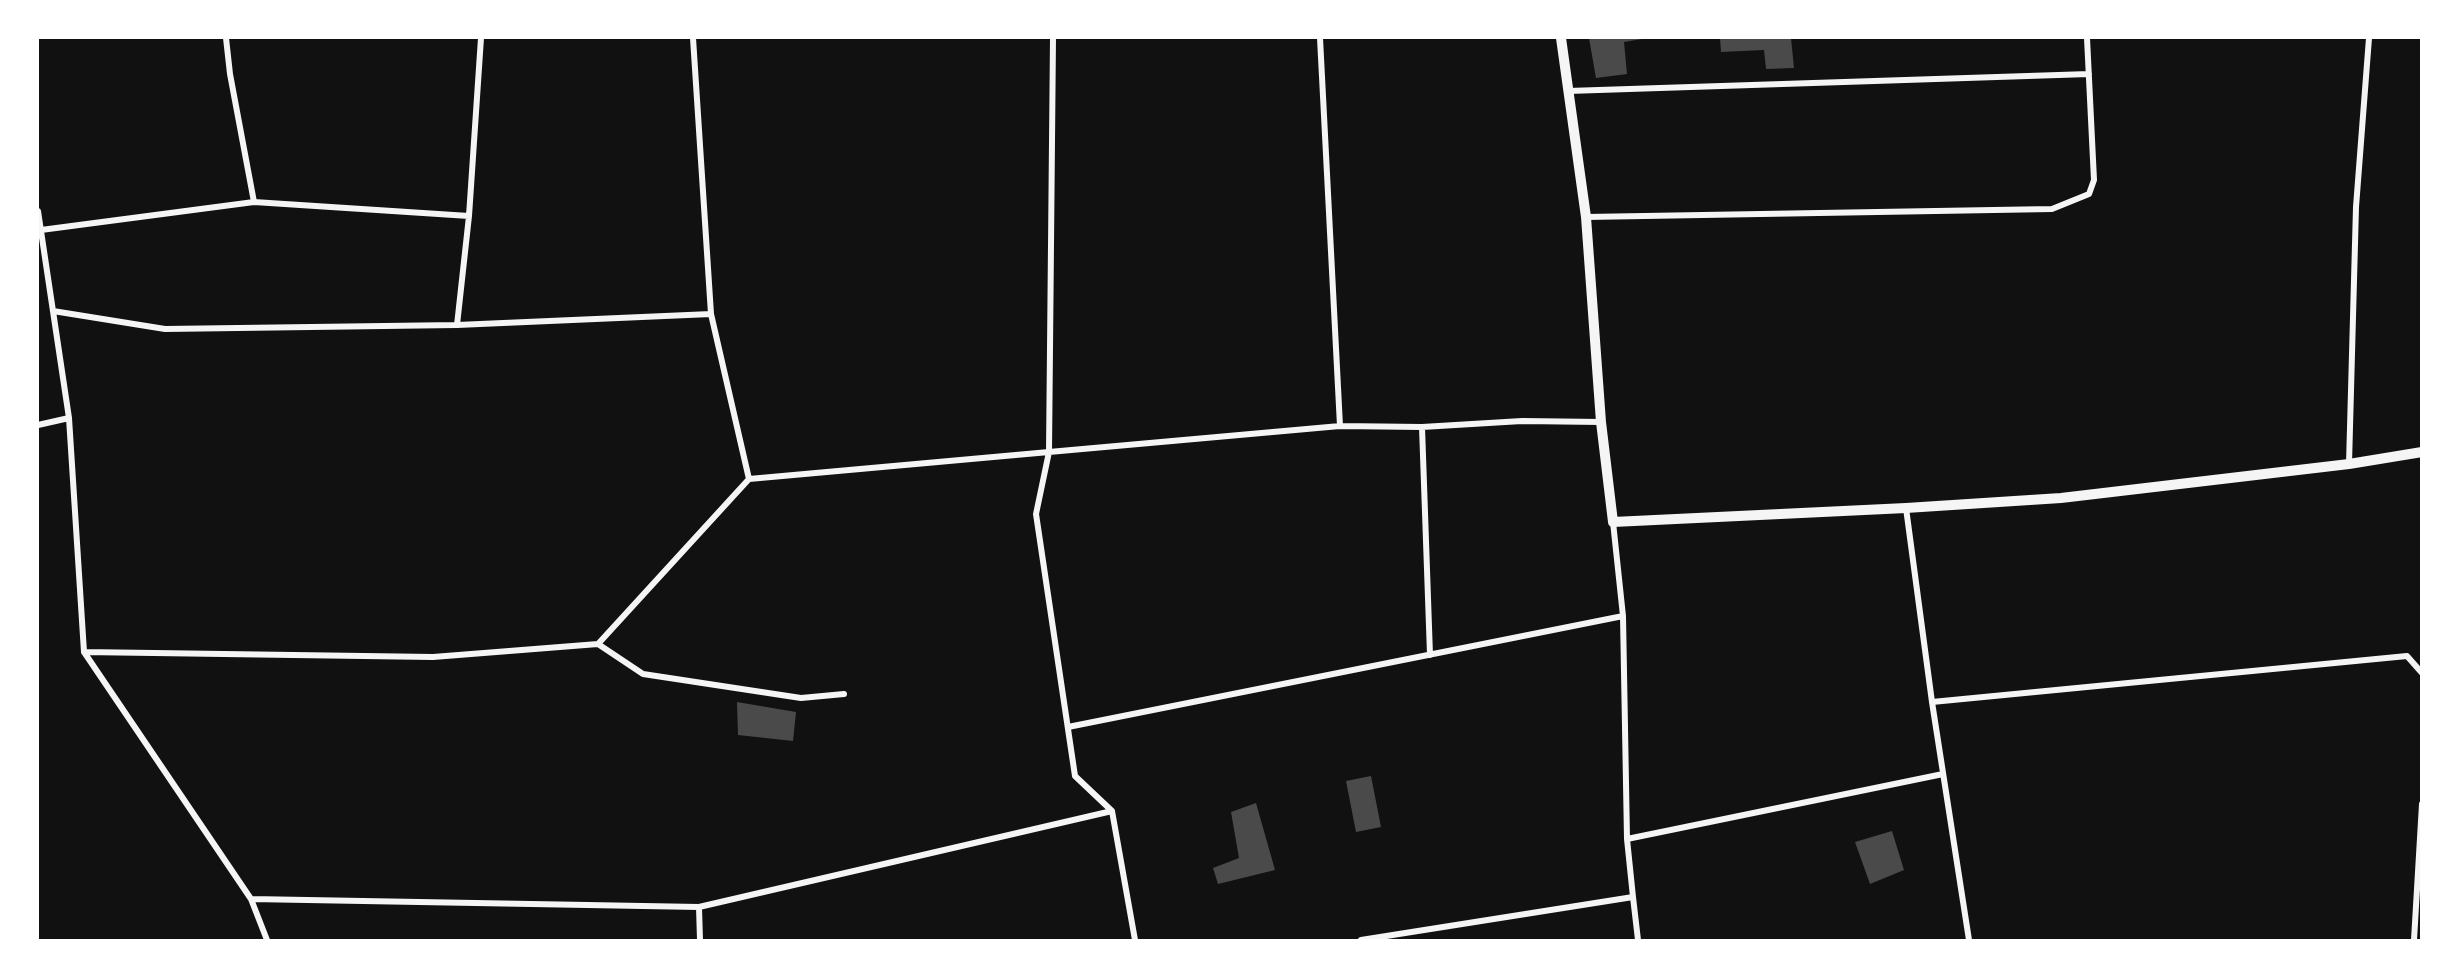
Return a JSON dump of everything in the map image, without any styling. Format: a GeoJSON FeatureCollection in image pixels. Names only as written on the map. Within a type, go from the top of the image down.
{"type":"FeatureCollection","features":[{"type":"Feature","properties":{"kind":"street"},"geometry":{"type":"LineString","coordinates":[[226,38],[230,74],[254,202]]}},
{"type":"Feature","properties":{"kind":"street"},"geometry":{"type":"LineString","coordinates":[[457,325],[470,216],[481,38]]}},
{"type":"Feature","properties":{"kind":"street"},"geometry":{"type":"LineString","coordinates":[[693,38],[711,314],[749,479]]}},
{"type":"Feature","properties":{"kind":"street"},"geometry":{"type":"LineString","coordinates":[[1053,38],[1049,452],[1036,514],[1075,776],[1112,811],[1135,940]]}},
{"type":"Feature","properties":{"kind":"street"},"geometry":{"type":"LineString","coordinates":[[1320,38],[1340,426]]}},
{"type":"Feature","properties":{"kind":"street"},"geometry":{"type":"LineString","coordinates":[[1561,38],[1586,217],[1601,422],[1623,616],[1627,839],[1638,940]]}},
{"type":"Feature","properties":{"kind":"street"},"geometry":{"type":"LineString","coordinates":[[1586,217],[2052,209],[2089,194],[2094,180],[2087,38]]}},
{"type":"Feature","properties":{"kind":"street"},"geometry":{"type":"LineString","coordinates":[[2349,464],[2356,207],[2369,38]]}},
{"type":"Feature","properties":{"kind":"street"},"geometry":{"type":"LineString","coordinates":[[1568,91],[2089,74]]}},
{"type":"Feature","properties":{"kind":"street"},"geometry":{"type":"LineString","coordinates":[[41,230],[254,202],[470,216]]}},
{"type":"Feature","properties":{"kind":"street"},"geometry":{"type":"LineString","coordinates":[[38,211],[69,418],[84,652],[251,898],[267,940]]}},
{"type":"Feature","properties":{"kind":"street"},"geometry":{"type":"LineString","coordinates":[[53,311],[165,329],[457,325],[711,314]]}},
{"type":"Feature","properties":{"kind":"street"},"geometry":{"type":"LineString","coordinates":[[38,425],[69,418]]}},
{"type":"Feature","properties":{"kind":"street"},"geometry":{"type":"LineString","coordinates":[[598,644],[749,479],[1340,426],[1422,427],[1522,421],[1601,422]]}},
{"type":"Feature","properties":{"kind":"street"},"geometry":{"type":"LineString","coordinates":[[1422,427],[1430,655]]}},
{"type":"Feature","properties":{"kind":"street"},"geometry":{"type":"LineString","coordinates":[[1614,522],[2061,498],[2349,464],[2421,452]]}},
{"type":"Feature","properties":{"kind":"street"},"geometry":{"type":"LineString","coordinates":[[1906,508],[1932,702],[1969,940]]}},
{"type":"Feature","properties":{"kind":"street"},"geometry":{"type":"LineString","coordinates":[[1068,727],[1623,616]]}},
{"type":"Feature","properties":{"kind":"street"},"geometry":{"type":"LineString","coordinates":[[84,652],[433,657],[598,644],[643,674],[801,698],[844,694]]}},
{"type":"Feature","properties":{"kind":"street"},"geometry":{"type":"LineString","coordinates":[[1932,702],[2407,656],[2421,673]]}},
{"type":"Feature","properties":{"kind":"street"},"geometry":{"type":"LineString","coordinates":[[1627,839],[1943,774]]}},
{"type":"Feature","properties":{"kind":"street"},"geometry":{"type":"LineString","coordinates":[[2414,940],[2421,804]]}},
{"type":"Feature","properties":{"kind":"street"},"geometry":{"type":"LineString","coordinates":[[251,898],[699,907],[1112,811]]}},
{"type":"Feature","properties":{"kind":"street"},"geometry":{"type":"LineString","coordinates":[[1361,940],[1633,897]]}},
{"type":"Feature","properties":{"kind":"street"},"geometry":{"type":"LineString","coordinates":[[699,907],[700,940]]}},
{"type":"Feature","properties":{"kind":"building"},"geometry":{"type":"Polygon","coordinates":[[[1589,38],[1642,39],[1624,42],[1627,74],[1596,78],[1589,38]]]}},
{"type":"Feature","properties":{"kind":"building"},"geometry":{"type":"Polygon","coordinates":[[[1720,38],[1791,38],[1794,68],[1766,69],[1764,50],[1721,52],[1720,38]]]}},
{"type":"Feature","properties":{"kind":"building"},"geometry":{"type":"Polygon","coordinates":[[[737,702],[796,712],[793,741],[738,735],[737,702]]]}},
{"type":"Feature","properties":{"kind":"building"},"geometry":{"type":"Polygon","coordinates":[[[1371,776],[1381,827],[1356,832],[1346,781],[1371,776]]]}},
{"type":"Feature","properties":{"kind":"building"},"geometry":{"type":"Polygon","coordinates":[[[1256,803],[1275,870],[1218,884],[1213,868],[1239,858],[1231,812],[1256,803]]]}},
{"type":"Feature","properties":{"kind":"building"},"geometry":{"type":"Polygon","coordinates":[[[1892,831],[1904,870],[1870,884],[1855,842],[1892,831]]]}}]}
